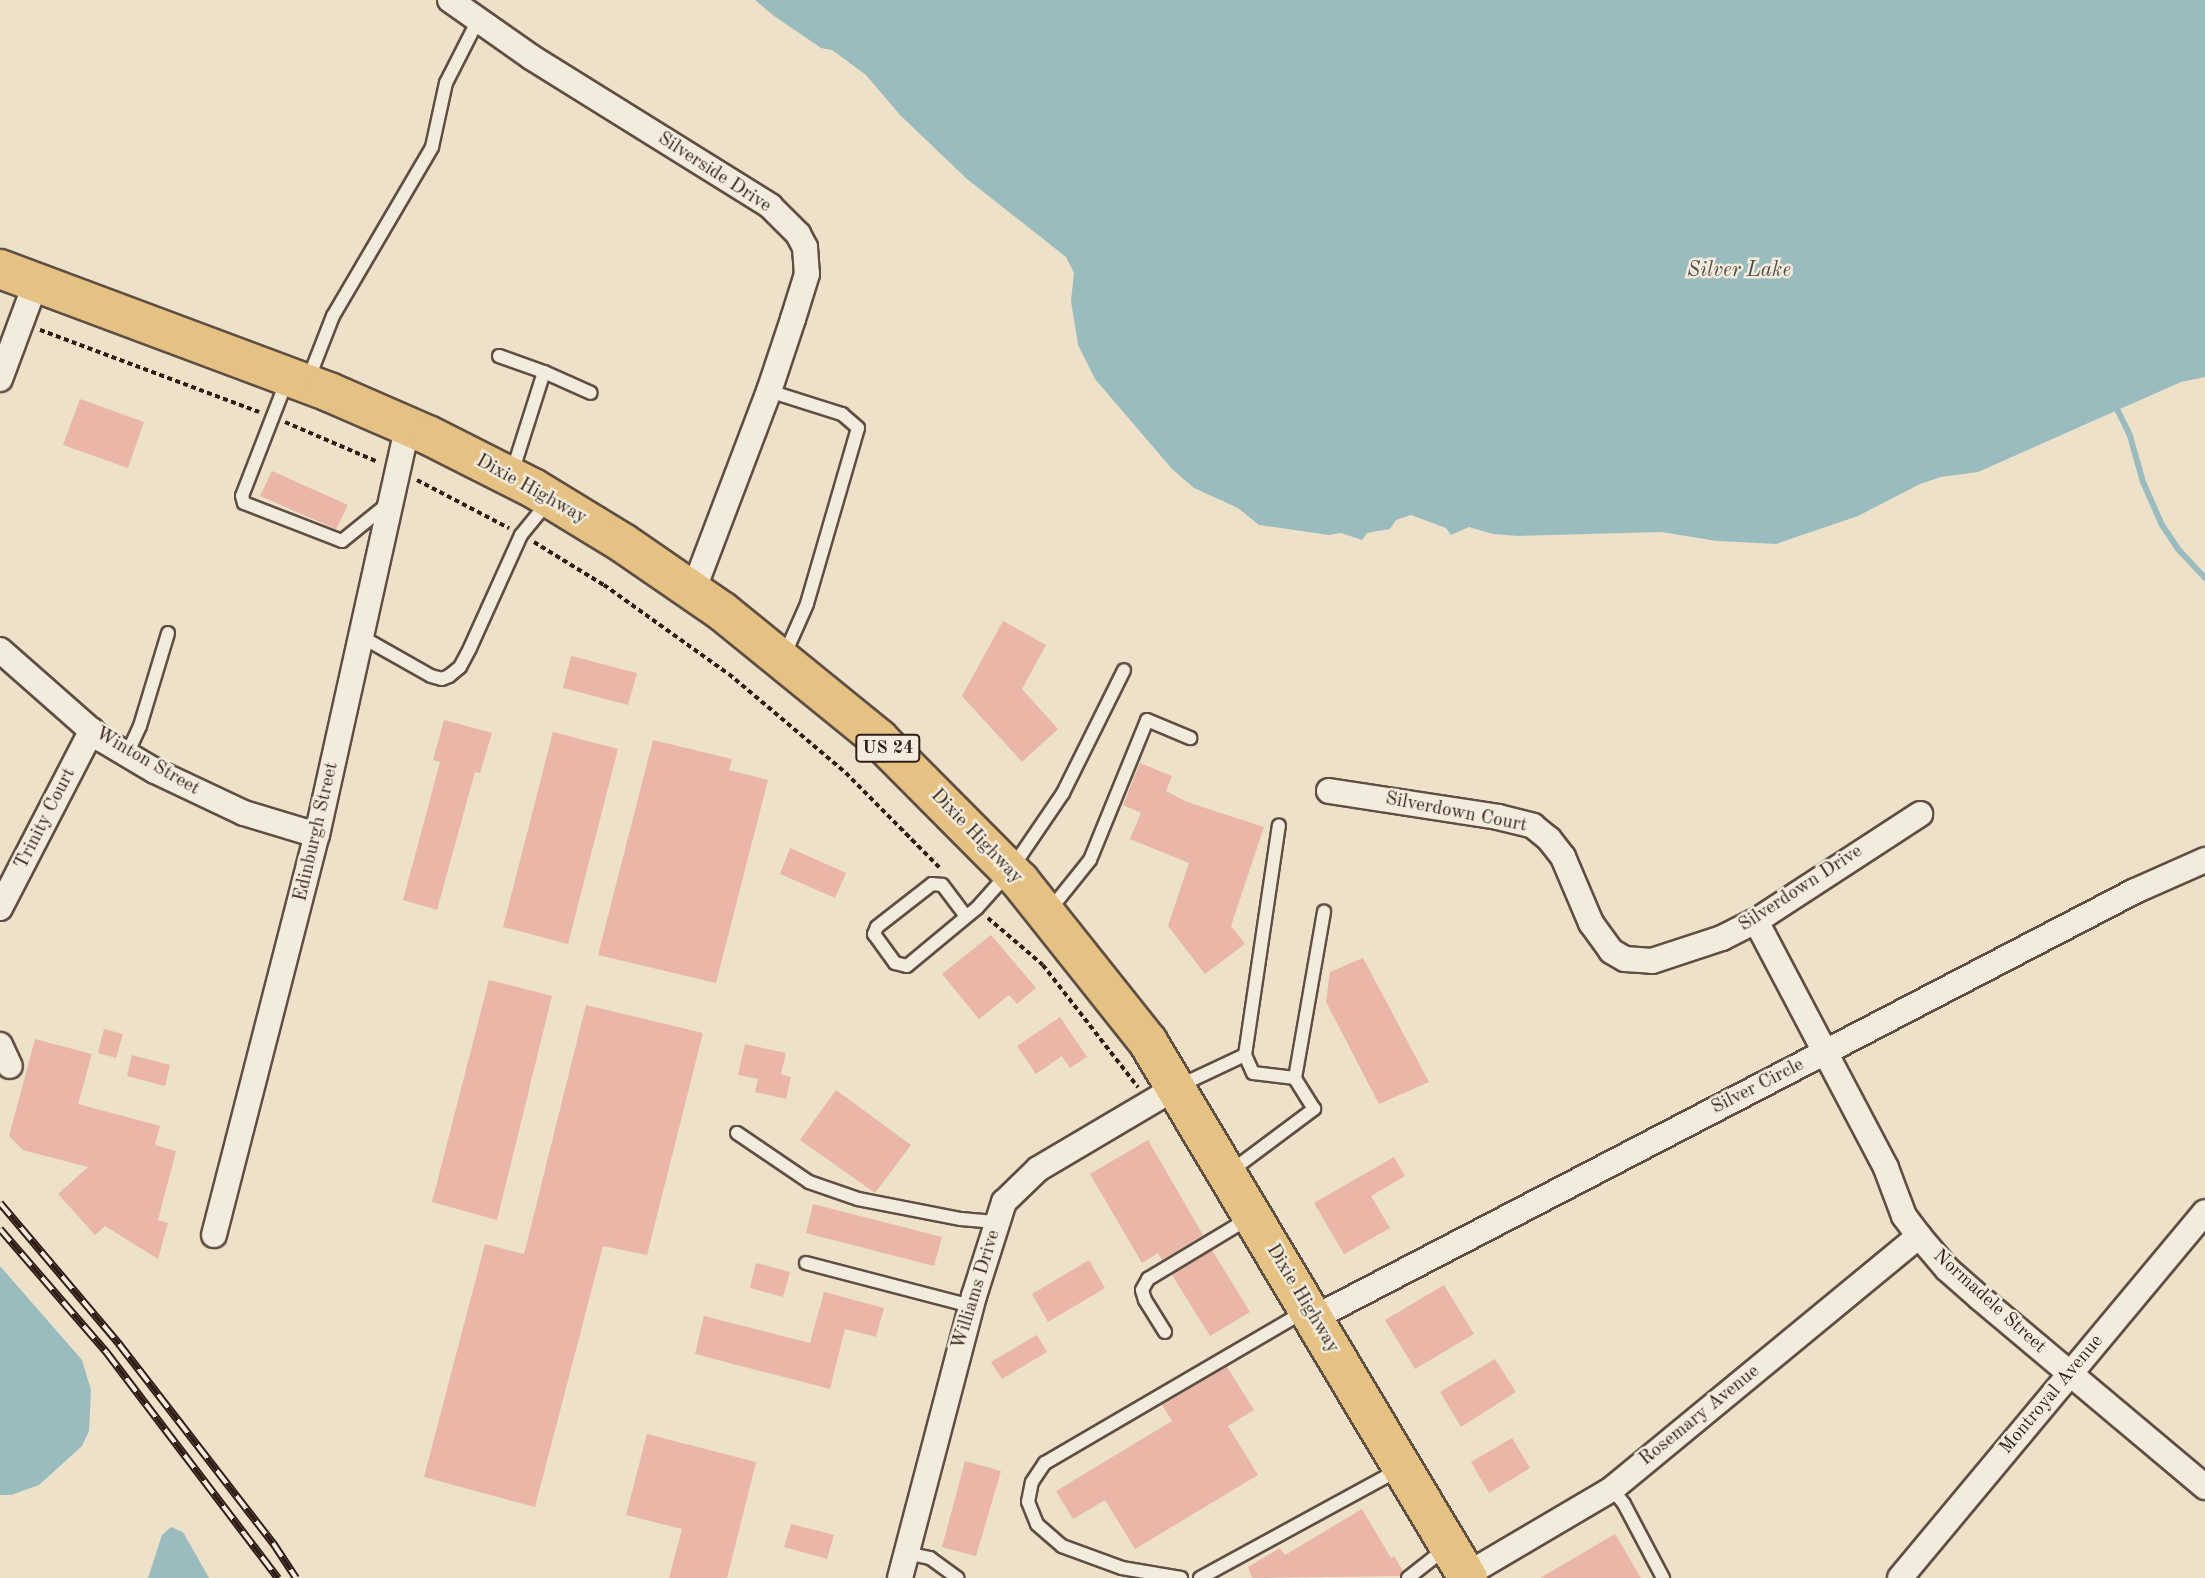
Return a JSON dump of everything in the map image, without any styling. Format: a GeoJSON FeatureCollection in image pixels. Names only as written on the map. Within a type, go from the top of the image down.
{"type":"FeatureCollection","features":[{"type":"Feature","properties":{"kind":"main road","name":"Dixie Highway"},"geometry":{"type":"LineString","coordinates":[[0,269],[297,380],[408,426],[510,477],[550,499],[693,591],[879,739],[1010,871],[1148,1042],[1461,1566]]}},
{"type":"Feature","properties":{"kind":"street","name":"Silverside Drive"},"geometry":{"type":"LineString","coordinates":[[450,0],[554,71],[769,206],[798,234],[805,247],[807,274],[769,391],[693,591]]}},
{"type":"Feature","properties":{"kind":"street"},"geometry":{"type":"LineString","coordinates":[[0,379],[36,282]]}},
{"type":"Feature","properties":{"kind":"street","name":"Edinburgh Street"},"geometry":{"type":"LineString","coordinates":[[214,1235],[317,835],[408,426]]}},
{"type":"Feature","properties":{"kind":"street","name":"Winton Street"},"geometry":{"type":"LineString","coordinates":[[0,650],[92,730],[155,771],[244,813],[317,835]]}},
{"type":"Feature","properties":{"kind":"street","name":"Trinity Court"},"geometry":{"type":"LineString","coordinates":[[0,908],[92,730]]}},
{"type":"Feature","properties":{"kind":"street","name":"Silverdown Court"},"geometry":{"type":"LineString","coordinates":[[1329,792],[1498,817],[1533,826],[1549,839],[1563,857],[1591,923],[1602,939]]}},
{"type":"Feature","properties":{"kind":"street","name":"Silverdown Drive"},"geometry":{"type":"LineString","coordinates":[[1602,939],[1611,951],[1625,959],[1652,961],[1722,938],[1756,921],[1920,814]]}},
{"type":"Feature","properties":{"kind":"street","name":"Silver Circle"},"geometry":{"type":"LineString","coordinates":[[1311,1313],[1823,1053],[2134,891],[2205,860]]}},
{"type":"Feature","properties":{"kind":"street","name":"Normadele Street"},"geometry":{"type":"LineString","coordinates":[[1756,921],[1823,1053],[1886,1168],[1904,1216],[1919,1236],[1947,1269],[2205,1486]]}},
{"type":"Feature","properties":{"kind":"street","name":"Williams Drive"},"geometry":{"type":"LineString","coordinates":[[900,1578],[971,1306],[1004,1202],[1038,1169],[1175,1088]]}},
{"type":"Feature","properties":{"kind":"street","name":"Montroyal Avenue"},"geometry":{"type":"LineString","coordinates":[[1900,1578],[2205,1212]]}},
{"type":"Feature","properties":{"kind":"street","name":"Rosemary Avenue"},"geometry":{"type":"LineString","coordinates":[[1461,1566],[1612,1489],[1919,1236]]}},
{"type":"Feature","properties":{"kind":"lane"},"geometry":{"type":"LineString","coordinates":[[392,500],[342,541],[244,503],[242,496],[273,417],[432,147],[446,83],[478,20]]}},
{"type":"Feature","properties":{"kind":"lane"},"geometry":{"type":"LineString","coordinates":[[499,356],[591,393]]}},
{"type":"Feature","properties":{"kind":"lane"},"geometry":{"type":"LineString","coordinates":[[510,477],[544,372]]}},
{"type":"Feature","properties":{"kind":"lane"},"geometry":{"type":"LineString","coordinates":[[769,391],[842,414],[858,428],[807,604],[782,660]]}},
{"type":"Feature","properties":{"kind":"lane"},"geometry":{"type":"LineString","coordinates":[[362,637],[430,676],[442,679],[449,676],[460,667],[470,648],[521,534],[550,499]]}},
{"type":"Feature","properties":{"kind":"lane"},"geometry":{"type":"LineString","coordinates":[[127,754],[140,726],[168,634]]}},
{"type":"Feature","properties":{"kind":"lane"},"geometry":{"type":"LineString","coordinates":[[971,911],[942,886],[932,884],[877,927],[874,934],[895,963],[907,966],[971,911],[1010,871],[1063,793],[1124,670]]}},
{"type":"Feature","properties":{"kind":"lane"},"geometry":{"type":"LineString","coordinates":[[1047,915],[1090,860],[1147,720],[1190,738]]}},
{"type":"Feature","properties":{"kind":"lane"},"geometry":{"type":"LineString","coordinates":[[1279,827],[1245,1055],[1253,1073],[1295,1078]]}},
{"type":"Feature","properties":{"kind":"lane"},"geometry":{"type":"LineString","coordinates":[[1227,1174],[1314,1109],[1295,1078],[1324,912]]}},
{"type":"Feature","properties":{"kind":"lane"},"geometry":{"type":"LineString","coordinates":[[1175,1088],[1245,1055]]}},
{"type":"Feature","properties":{"kind":"lane"},"geometry":{"type":"LineString","coordinates":[[737,1133],[808,1182],[858,1199],[961,1219],[998,1222]]}},
{"type":"Feature","properties":{"kind":"lane"},"geometry":{"type":"LineString","coordinates":[[1166,1332],[1145,1300],[1142,1290],[1147,1279],[1252,1216]]}},
{"type":"Feature","properties":{"kind":"lane"},"geometry":{"type":"LineString","coordinates":[[806,1263],[971,1306]]}},
{"type":"Feature","properties":{"kind":"lane"},"geometry":{"type":"LineString","coordinates":[[1181,1578],[1122,1568],[1062,1546],[1037,1524],[1028,1502],[1032,1482],[1045,1463],[1311,1313]]}},
{"type":"Feature","properties":{"kind":"lane"},"geometry":{"type":"LineString","coordinates":[[1200,1578],[1403,1467]]}},
{"type":"Feature","properties":{"kind":"lane"},"geometry":{"type":"LineString","coordinates":[[1612,1489],[1623,1504],[1662,1578]]}},
{"type":"Feature","properties":{"kind":"lane"},"geometry":{"type":"LineString","coordinates":[[906,1553],[930,1558],[958,1578]]}},
{"type":"Feature","properties":{"kind":"lane"},"geometry":{"type":"LineString","coordinates":[[1408,1578],[1461,1566]]}},
{"type":"Feature","properties":{"kind":"path"},"geometry":{"type":"LineString","coordinates":[[22,323],[273,417],[397,471],[521,534],[604,585],[729,674],[846,773],[942,870]]}},
{"type":"Feature","properties":{"kind":"path"},"geometry":{"type":"LineString","coordinates":[[971,911],[1043,965],[1131,1077]]}},
{"type":"Feature","properties":{"kind":"water","name":"Silver Lake"},"geometry":{"type":"Polygon","coordinates":[[[755,0],[2205,0],[2205,377],[2181,382],[1978,472],[1941,477],[1920,484],[1858,516],[1776,544],[1717,541],[1661,532],[1518,536],[1493,534],[1469,527],[1451,535],[1446,528],[1411,515],[1396,520],[1390,529],[1367,533],[1362,540],[1341,533],[1329,535],[1259,525],[1238,508],[1194,488],[1172,469],[1095,379],[1078,345],[1071,301],[1074,273],[1066,257],[967,179],[900,115],[866,75],[832,50],[821,48],[755,0]]]}},
{"type":"Feature","properties":{"kind":"water"},"geometry":{"type":"Polygon","coordinates":[[[0,1266],[82,1360],[91,1390],[89,1431],[82,1446],[39,1485],[11,1495],[0,1495],[0,1266]]]}},
{"type":"Feature","properties":{"kind":"water"},"geometry":{"type":"Polygon","coordinates":[[[171,1527],[183,1532],[209,1578],[148,1578],[162,1535],[171,1527]]]}},
{"type":"Feature","properties":{"kind":"building"},"geometry":{"type":"Polygon","coordinates":[[[80,399],[144,422],[128,468],[63,445],[80,399]]]}},
{"type":"Feature","properties":{"kind":"building"},"geometry":{"type":"Polygon","coordinates":[[[272,471],[348,505],[336,529],[260,496],[272,471]]]}},
{"type":"Feature","properties":{"kind":"building"},"geometry":{"type":"Polygon","coordinates":[[[1003,621],[1046,645],[1022,689],[1058,729],[1022,762],[962,696],[1003,621]]]}},
{"type":"Feature","properties":{"kind":"building"},"geometry":{"type":"Polygon","coordinates":[[[571,656],[637,673],[628,705],[563,688],[571,656]]]}},
{"type":"Feature","properties":{"kind":"building"},"geometry":{"type":"Polygon","coordinates":[[[444,720],[492,733],[480,773],[475,772],[437,910],[403,900],[440,762],[433,760],[444,720]]]}},
{"type":"Feature","properties":{"kind":"building"},"geometry":{"type":"Polygon","coordinates":[[[553,732],[618,749],[568,944],[503,927],[553,732]]]}},
{"type":"Feature","properties":{"kind":"building"},"geometry":{"type":"Polygon","coordinates":[[[653,740],[732,759],[729,770],[768,780],[716,983],[598,955],[653,740]]]}},
{"type":"Feature","properties":{"kind":"building"},"geometry":{"type":"Polygon","coordinates":[[[1140,763],[1172,776],[1166,791],[1187,802],[1264,827],[1231,926],[1245,944],[1205,974],[1168,926],[1189,863],[1130,839],[1141,813],[1123,805],[1140,763]]]}},
{"type":"Feature","properties":{"kind":"building"},"geometry":{"type":"Polygon","coordinates":[[[790,848],[846,873],[835,898],[780,874],[790,848]]]}},
{"type":"Feature","properties":{"kind":"building"},"geometry":{"type":"Polygon","coordinates":[[[991,935],[1036,988],[1017,1004],[1009,995],[979,1019],[942,974],[991,935]]]}},
{"type":"Feature","properties":{"kind":"building"},"geometry":{"type":"Polygon","coordinates":[[[1363,958],[1429,1082],[1379,1104],[1326,1002],[1330,972],[1363,958]]]}},
{"type":"Feature","properties":{"kind":"building"},"geometry":{"type":"Polygon","coordinates":[[[489,980],[552,996],[497,1220],[432,1202],[489,980]]]}},
{"type":"Feature","properties":{"kind":"building"},"geometry":{"type":"Polygon","coordinates":[[[586,1005],[703,1033],[647,1255],[603,1246],[535,1507],[424,1477],[485,1244],[524,1254],[586,1005]]]}},
{"type":"Feature","properties":{"kind":"building"},"geometry":{"type":"Polygon","coordinates":[[[1060,1017],[1087,1057],[1070,1068],[1062,1056],[1036,1074],[1017,1046],[1060,1017]]]}},
{"type":"Feature","properties":{"kind":"building"},"geometry":{"type":"Polygon","coordinates":[[[104,1029],[123,1034],[116,1058],[98,1053],[104,1029]]]}},
{"type":"Feature","properties":{"kind":"building"},"geometry":{"type":"Polygon","coordinates":[[[35,1039],[92,1054],[78,1104],[160,1126],[155,1145],[176,1151],[158,1220],[168,1223],[158,1259],[105,1226],[95,1235],[58,1194],[88,1167],[23,1150],[9,1136],[35,1039]]]}},
{"type":"Feature","properties":{"kind":"building"},"geometry":{"type":"Polygon","coordinates":[[[745,1044],[786,1053],[781,1074],[791,1077],[786,1099],[755,1092],[758,1079],[738,1075],[745,1044]]]}},
{"type":"Feature","properties":{"kind":"building"},"geometry":{"type":"Polygon","coordinates":[[[132,1055],[170,1065],[165,1086],[127,1076],[132,1055]]]}},
{"type":"Feature","properties":{"kind":"building"},"geometry":{"type":"Polygon","coordinates":[[[836,1090],[911,1145],[875,1193],[800,1140],[836,1090]]]}},
{"type":"Feature","properties":{"kind":"building"},"geometry":{"type":"Polygon","coordinates":[[[1148,1140],[1203,1235],[1162,1260],[1158,1253],[1142,1263],[1090,1174],[1148,1140]]]}},
{"type":"Feature","properties":{"kind":"building"},"geometry":{"type":"Polygon","coordinates":[[[1394,1157],[1405,1176],[1371,1196],[1390,1228],[1344,1254],[1314,1203],[1394,1157]]]}},
{"type":"Feature","properties":{"kind":"building"},"geometry":{"type":"Polygon","coordinates":[[[813,1204],[942,1237],[934,1266],[806,1233],[813,1204]]]}},
{"type":"Feature","properties":{"kind":"building"},"geometry":{"type":"Polygon","coordinates":[[[1212,1250],[1250,1312],[1210,1336],[1172,1275],[1212,1250]]]}},
{"type":"Feature","properties":{"kind":"building"},"geometry":{"type":"Polygon","coordinates":[[[1089,1260],[1105,1288],[1048,1322],[1032,1294],[1089,1260]]]}},
{"type":"Feature","properties":{"kind":"building"},"geometry":{"type":"Polygon","coordinates":[[[756,1263],[790,1272],[783,1297],[750,1288],[756,1263]]]}},
{"type":"Feature","properties":{"kind":"building"},"geometry":{"type":"Polygon","coordinates":[[[1444,1285],[1474,1334],[1415,1369],[1385,1320],[1444,1285]]]}},
{"type":"Feature","properties":{"kind":"building"},"geometry":{"type":"Polygon","coordinates":[[[824,1292],[884,1308],[876,1337],[845,1329],[830,1389],[695,1354],[704,1316],[810,1343],[824,1292]]]}},
{"type":"Feature","properties":{"kind":"building"},"geometry":{"type":"Polygon","coordinates":[[[1037,1335],[1047,1352],[1002,1379],[991,1362],[1037,1335]]]}},
{"type":"Feature","properties":{"kind":"building"},"geometry":{"type":"Polygon","coordinates":[[[1495,1359],[1516,1392],[1461,1427],[1440,1392],[1495,1359]]]}},
{"type":"Feature","properties":{"kind":"building"},"geometry":{"type":"Polygon","coordinates":[[[1227,1367],[1254,1410],[1228,1426],[1258,1475],[1135,1549],[1105,1500],[1073,1519],[1056,1491],[1172,1421],[1162,1405],[1227,1367]]]}},
{"type":"Feature","properties":{"kind":"building"},"geometry":{"type":"Polygon","coordinates":[[[647,1434],[756,1462],[727,1578],[669,1578],[682,1529],[626,1515],[647,1434]]]}},
{"type":"Feature","properties":{"kind":"building"},"geometry":{"type":"Polygon","coordinates":[[[1512,1438],[1530,1468],[1489,1493],[1471,1462],[1512,1438]]]}},
{"type":"Feature","properties":{"kind":"building"},"geometry":{"type":"Polygon","coordinates":[[[965,1461],[1001,1471],[976,1556],[942,1547],[965,1461]]]}},
{"type":"Feature","properties":{"kind":"building"},"geometry":{"type":"Polygon","coordinates":[[[1362,1509],[1391,1558],[1394,1556],[1403,1571],[1400,1576],[1252,1578],[1248,1567],[1280,1548],[1285,1555],[1362,1509]]]}},
{"type":"Feature","properties":{"kind":"building"},"geometry":{"type":"Polygon","coordinates":[[[791,1524],[834,1535],[827,1559],[784,1547],[791,1524]]]}},
{"type":"Feature","properties":{"kind":"building"},"geometry":{"type":"Polygon","coordinates":[[[1615,1534],[1641,1578],[1540,1578],[1615,1534]]]}},
{"type":"Feature","properties":{"kind":"waterway"},"geometry":{"type":"LineString","coordinates":[[2118,411],[2130,436],[2143,482],[2162,525],[2178,549],[2205,578]]}},
{"type":"Feature","properties":{"kind":"railway"},"geometry":{"type":"LineString","coordinates":[[0,1203],[119,1344],[273,1543],[296,1578]]}},
{"type":"Feature","properties":{"kind":"railway"},"geometry":{"type":"LineString","coordinates":[[0,1229],[107,1353],[278,1578]]}}]}
